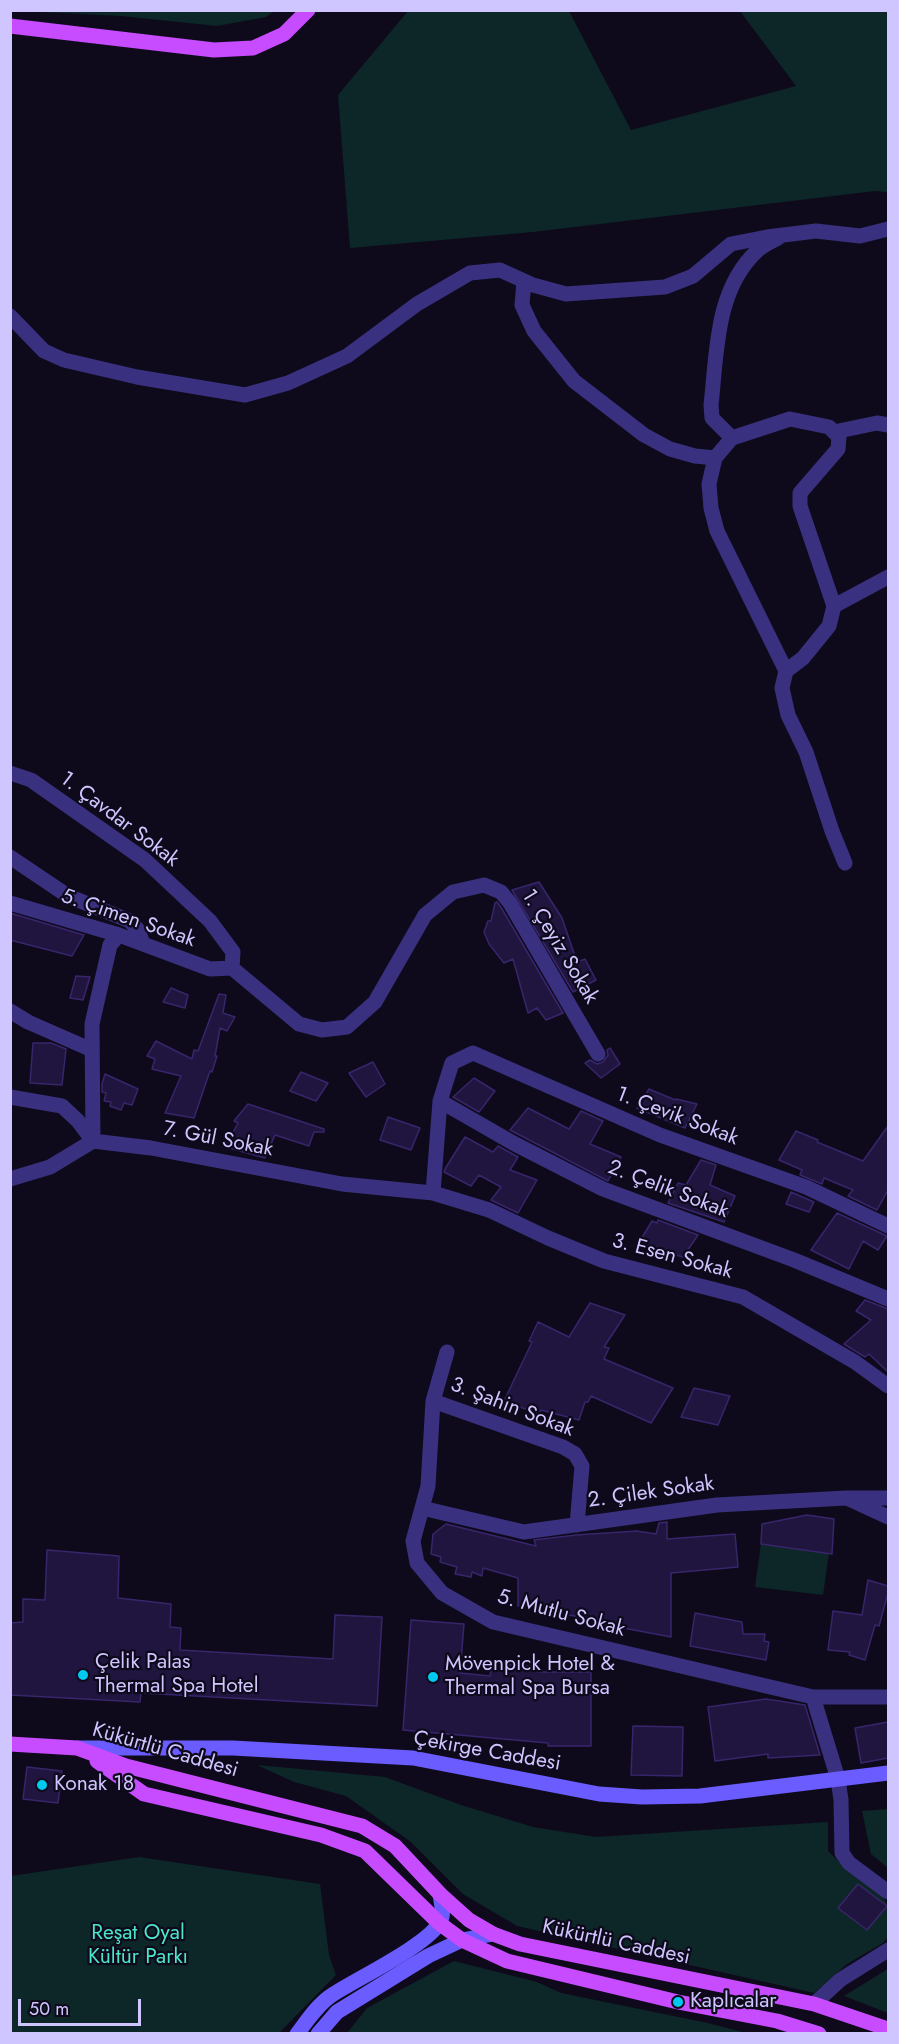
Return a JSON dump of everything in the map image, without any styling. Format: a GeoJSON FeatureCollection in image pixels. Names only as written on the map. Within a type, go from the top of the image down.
{"type":"FeatureCollection","features":[{"type":"Feature","properties":{"kind":"main road"},"geometry":{"type":"LineString","coordinates":[[10,26],[214,50],[253,48],[284,34],[308,10]]}},
{"type":"Feature","properties":{"kind":"main road","name":"Çekirge Caddesi"},"geometry":{"type":"LineString","coordinates":[[10,1744],[77,1748],[233,1748],[413,1758],[599,1794],[631,1796],[700,1796],[888,1773]]}},
{"type":"Feature","properties":{"kind":"main road","name":"Çekirge Caddesi"},"geometry":{"type":"LineString","coordinates":[[10,1752],[77,1748]]}},
{"type":"Feature","properties":{"kind":"main road","name":"Kükürtlü Caddesi"},"geometry":{"type":"LineString","coordinates":[[77,1748],[126,1766],[362,1826],[395,1846],[440,1894],[469,1920],[494,1934],[520,1944],[814,2004],[888,2029]]}},
{"type":"Feature","properties":{"kind":"main road","name":"Kükürtlü Caddesi"},"geometry":{"type":"LineString","coordinates":[[77,1748],[144,1794],[321,1835],[365,1851],[439,1923],[462,1940],[507,1961],[678,2002],[777,2021],[819,2034]]}},
{"type":"Feature","properties":{"kind":"main road"},"geometry":{"type":"LineString","coordinates":[[297,2034],[329,1997],[414,1946],[439,1923],[443,1912],[440,1894]]}},
{"type":"Feature","properties":{"kind":"main road"},"geometry":{"type":"LineString","coordinates":[[318,2034],[337,2012],[428,1956],[462,1940],[494,1934]]}},
{"type":"Feature","properties":{"kind":"street"},"geometry":{"type":"LineString","coordinates":[[10,316],[44,351],[63,360],[137,377],[245,396],[288,383],[347,356],[417,304],[470,273],[500,270],[524,281],[566,294],[665,288],[693,276],[731,244],[816,231],[860,236],[888,230]]}},
{"type":"Feature","properties":{"kind":"street"},"geometry":{"type":"LineString","coordinates":[[732,438],[712,418],[711,405],[720,319],[738,274],[759,250],[782,235]]}},
{"type":"Feature","properties":{"kind":"street"},"geometry":{"type":"LineString","coordinates":[[524,281],[522,305],[534,331],[574,381],[644,435],[670,449],[695,456],[715,458]]}},
{"type":"Feature","properties":{"kind":"street"},"geometry":{"type":"LineString","coordinates":[[786,672],[717,531],[711,508],[709,484],[715,458],[732,438],[790,419],[829,427],[839,437],[838,449],[800,493],[800,506],[834,606],[824,633],[803,658],[786,672],[782,688],[788,715],[806,752],[845,863]]}},
{"type":"Feature","properties":{"kind":"street"},"geometry":{"type":"LineString","coordinates":[[834,432],[877,423],[888,425]]}},
{"type":"Feature","properties":{"kind":"street"},"geometry":{"type":"LineString","coordinates":[[834,606],[888,576]]}},
{"type":"Feature","properties":{"kind":"street","name":"1. Çavdar Sokak"},"geometry":{"type":"LineString","coordinates":[[10,773],[31,780],[145,860],[210,921],[233,952],[232,968]]}},
{"type":"Feature","properties":{"kind":"street"},"geometry":{"type":"LineString","coordinates":[[10,857],[68,896],[130,921],[138,930],[143,944]]}},
{"type":"Feature","properties":{"kind":"street","name":"1. Çeyiz Sokak"},"geometry":{"type":"LineString","coordinates":[[232,968],[298,1024],[322,1030],[347,1027],[375,1002],[425,915],[453,892],[484,885],[501,891],[510,903],[598,1054]]}},
{"type":"Feature","properties":{"kind":"street","name":"5. Çimen Sokak"},"geometry":{"type":"LineString","coordinates":[[10,903],[119,935],[210,969],[232,968]]}},
{"type":"Feature","properties":{"kind":"street"},"geometry":{"type":"LineString","coordinates":[[93,1141],[92,1024],[110,945],[119,935]]}},
{"type":"Feature","properties":{"kind":"street"},"geometry":{"type":"LineString","coordinates":[[10,1011],[28,1022],[92,1050]]}},
{"type":"Feature","properties":{"kind":"street","name":"1. Çevik Sokak"},"geometry":{"type":"LineString","coordinates":[[440,1101],[452,1063],[472,1053],[660,1135],[806,1186],[888,1226]]}},
{"type":"Feature","properties":{"kind":"street"},"geometry":{"type":"LineString","coordinates":[[10,1097],[62,1106],[78,1121],[93,1141]]}},
{"type":"Feature","properties":{"kind":"street"},"geometry":{"type":"LineString","coordinates":[[433,1193],[440,1101]]}},
{"type":"Feature","properties":{"kind":"street","name":"2. Çelik Sokak"},"geometry":{"type":"LineString","coordinates":[[440,1101],[513,1143],[603,1189],[794,1260],[888,1299]]}},
{"type":"Feature","properties":{"kind":"street"},"geometry":{"type":"LineString","coordinates":[[10,1179],[50,1167],[93,1141]]}},
{"type":"Feature","properties":{"kind":"street","name":"7. Gül Sokak"},"geometry":{"type":"LineString","coordinates":[[93,1141],[151,1148],[342,1184],[433,1193]]}},
{"type":"Feature","properties":{"kind":"street","name":"3. Esen Sokak"},"geometry":{"type":"LineString","coordinates":[[433,1193],[489,1210],[604,1261],[743,1297],[855,1362],[888,1386]]}},
{"type":"Feature","properties":{"kind":"street","name":"5. Mutlu Sokak"},"geometry":{"type":"LineString","coordinates":[[447,1352],[434,1401],[428,1486],[413,1541],[417,1563],[442,1593],[493,1622],[813,1697],[888,1697]]}},
{"type":"Feature","properties":{"kind":"street","name":"3. Şahin Sokak"},"geometry":{"type":"LineString","coordinates":[[434,1401],[563,1447],[575,1454],[582,1466],[577,1525]]}},
{"type":"Feature","properties":{"kind":"street","name":"2. Çilek Sokak"},"geometry":{"type":"LineString","coordinates":[[422,1508],[524,1532],[717,1505],[882,1496],[888,1498]]}},
{"type":"Feature","properties":{"kind":"street"},"geometry":{"type":"LineString","coordinates":[[846,1498],[888,1517]]}},
{"type":"Feature","properties":{"kind":"street"},"geometry":{"type":"LineString","coordinates":[[813,1697],[838,1779],[843,1852],[849,1863],[888,1892]]}},
{"type":"Feature","properties":{"kind":"street"},"geometry":{"type":"LineString","coordinates":[[814,2004],[840,1980],[888,1950]]}},
{"type":"Feature","properties":{"kind":"green space"},"geometry":{"type":"Polygon","coordinates":[[[23,11],[274,11],[266,17],[217,26],[121,16],[23,11]]]}},
{"type":"Feature","properties":{"kind":"green space"},"geometry":{"type":"Polygon","coordinates":[[[408,11],[569,11],[631,130],[796,86],[740,11],[888,11],[888,192],[875,191],[533,232],[350,248],[338,95],[408,11]]]}},
{"type":"Feature","properties":{"kind":"green space"},"geometry":{"type":"Polygon","coordinates":[[[761,1544],[829,1553],[823,1595],[755,1587],[761,1544]]]}},
{"type":"Feature","properties":{"kind":"green space"},"geometry":{"type":"Polygon","coordinates":[[[257,1765],[385,1777],[461,1805],[533,1827],[596,1837],[828,1822],[828,1851],[849,1872],[882,1895],[888,1906],[888,1937],[883,1943],[847,1964],[814,1993],[517,1926],[463,1894],[411,1842],[346,1796],[294,1782],[257,1765]]]}},
{"type":"Feature","properties":{"kind":"green space"},"geometry":{"type":"Polygon","coordinates":[[[888,1809],[888,1868],[871,1854],[862,1811],[888,1809]]]}},
{"type":"Feature","properties":{"kind":"green space","name":"Reşat Oyal Kültür Parkı"},"geometry":{"type":"Polygon","coordinates":[[[139,1857],[320,1884],[329,1955],[336,1975],[279,2033],[11,2033],[11,1876],[139,1857]]]}},
{"type":"Feature","properties":{"kind":"green space"},"geometry":{"type":"Polygon","coordinates":[[[454,1961],[537,1982],[561,1993],[746,2033],[347,2033],[367,2008],[454,1961]]]}},
{"type":"Feature","properties":{"kind":"green space"},"geometry":{"type":"Polygon","coordinates":[[[888,1969],[888,2013],[844,1996],[886,1970],[888,1969]]]}},
{"type":"Feature","properties":{"kind":"building"},"geometry":{"type":"Polygon","coordinates":[[[539,882],[562,918],[577,962],[585,959],[596,980],[573,992],[512,890],[539,882]]]}},
{"type":"Feature","properties":{"kind":"building"},"geometry":{"type":"Polygon","coordinates":[[[497,902],[563,1013],[546,1020],[537,1008],[528,1013],[513,959],[504,963],[489,944],[484,932],[488,921],[491,921],[497,902]]]}},
{"type":"Feature","properties":{"kind":"building"},"geometry":{"type":"Polygon","coordinates":[[[10,913],[84,935],[72,956],[10,940],[10,913]]]}},
{"type":"Feature","properties":{"kind":"building"},"geometry":{"type":"Polygon","coordinates":[[[76,976],[90,977],[83,1000],[70,998],[76,976]]]}},
{"type":"Feature","properties":{"kind":"building"},"geometry":{"type":"Polygon","coordinates":[[[171,988],[188,995],[185,1008],[163,1002],[171,988]]]}},
{"type":"Feature","properties":{"kind":"building"},"geometry":{"type":"Polygon","coordinates":[[[219,994],[226,995],[223,1013],[235,1017],[227,1031],[220,1028],[215,1056],[217,1056],[194,1118],[165,1113],[181,1076],[152,1069],[155,1059],[147,1056],[156,1041],[192,1059],[194,1050],[198,1051],[219,994]]]}},
{"type":"Feature","properties":{"kind":"building"},"geometry":{"type":"Polygon","coordinates":[[[33,1043],[51,1043],[66,1049],[62,1085],[30,1083],[33,1043]]]}},
{"type":"Feature","properties":{"kind":"building"},"geometry":{"type":"Polygon","coordinates":[[[610,1048],[620,1064],[601,1078],[585,1063],[590,1060],[597,1064],[603,1062],[610,1048]]]}},
{"type":"Feature","properties":{"kind":"building"},"geometry":{"type":"Polygon","coordinates":[[[373,1062],[385,1084],[366,1097],[349,1073],[373,1062]]]}},
{"type":"Feature","properties":{"kind":"building"},"geometry":{"type":"Polygon","coordinates":[[[301,1072],[328,1083],[316,1101],[290,1091],[301,1072]]]}},
{"type":"Feature","properties":{"kind":"building"},"geometry":{"type":"Polygon","coordinates":[[[105,1074],[138,1089],[132,1105],[124,1103],[121,1110],[110,1106],[111,1102],[104,1101],[106,1093],[102,1092],[102,1084],[105,1074]]]}},
{"type":"Feature","properties":{"kind":"building"},"geometry":{"type":"Polygon","coordinates":[[[474,1078],[495,1091],[479,1112],[453,1097],[474,1078]]]}},
{"type":"Feature","properties":{"kind":"building"},"geometry":{"type":"Polygon","coordinates":[[[649,1089],[675,1100],[697,1104],[685,1128],[637,1108],[649,1089]]]}},
{"type":"Feature","properties":{"kind":"building"},"geometry":{"type":"Polygon","coordinates":[[[248,1104],[324,1129],[324,1132],[314,1132],[309,1146],[275,1135],[265,1158],[225,1147],[238,1123],[234,1121],[248,1104]]]}},
{"type":"Feature","properties":{"kind":"building"},"geometry":{"type":"Polygon","coordinates":[[[528,1108],[569,1129],[581,1111],[603,1121],[590,1144],[621,1157],[608,1181],[510,1130],[528,1108]]]}},
{"type":"Feature","properties":{"kind":"building"},"geometry":{"type":"Polygon","coordinates":[[[388,1117],[420,1128],[411,1150],[380,1140],[388,1117]]]}},
{"type":"Feature","properties":{"kind":"building"},"geometry":{"type":"Polygon","coordinates":[[[888,1126],[888,1190],[877,1210],[848,1196],[853,1190],[824,1178],[822,1184],[800,1175],[802,1170],[779,1160],[796,1131],[863,1161],[888,1126]]]}},
{"type":"Feature","properties":{"kind":"building"},"geometry":{"type":"Polygon","coordinates":[[[465,1137],[493,1152],[498,1146],[518,1157],[510,1170],[537,1180],[518,1213],[491,1200],[501,1187],[479,1175],[471,1186],[444,1172],[465,1137]]]}},
{"type":"Feature","properties":{"kind":"building"},"geometry":{"type":"Polygon","coordinates":[[[701,1160],[716,1165],[710,1185],[735,1196],[724,1222],[668,1203],[678,1183],[686,1185],[701,1160]]]}},
{"type":"Feature","properties":{"kind":"building"},"geometry":{"type":"Polygon","coordinates":[[[791,1192],[814,1202],[809,1212],[786,1204],[791,1192]]]}},
{"type":"Feature","properties":{"kind":"building"},"geometry":{"type":"Polygon","coordinates":[[[837,1213],[887,1236],[878,1250],[863,1241],[849,1269],[811,1250],[837,1213]]]}},
{"type":"Feature","properties":{"kind":"building"},"geometry":{"type":"Polygon","coordinates":[[[658,1220],[698,1235],[683,1257],[655,1249],[654,1251],[638,1244],[652,1221],[657,1223],[658,1220]]]}},
{"type":"Feature","properties":{"kind":"building"},"geometry":{"type":"Polygon","coordinates":[[[865,1300],[888,1309],[888,1372],[869,1354],[865,1357],[844,1344],[871,1320],[856,1311],[865,1300]]]}},
{"type":"Feature","properties":{"kind":"building"},"geometry":{"type":"Polygon","coordinates":[[[590,1303],[625,1315],[604,1347],[609,1348],[604,1359],[673,1388],[651,1423],[591,1396],[588,1402],[585,1402],[579,1420],[541,1410],[539,1414],[504,1401],[532,1342],[529,1341],[538,1322],[569,1337],[590,1303]]]}},
{"type":"Feature","properties":{"kind":"building"},"geometry":{"type":"Polygon","coordinates":[[[694,1388],[730,1396],[718,1425],[681,1417],[694,1388]]]}},
{"type":"Feature","properties":{"kind":"building"},"geometry":{"type":"Polygon","coordinates":[[[807,1515],[834,1519],[832,1554],[761,1544],[762,1524],[807,1515]]]}},
{"type":"Feature","properties":{"kind":"building"},"geometry":{"type":"Polygon","coordinates":[[[667,1522],[667,1539],[735,1534],[738,1567],[671,1573],[671,1637],[602,1624],[602,1619],[549,1613],[548,1608],[518,1606],[518,1578],[483,1568],[482,1576],[472,1572],[471,1577],[455,1574],[457,1567],[440,1562],[441,1557],[431,1554],[433,1534],[446,1524],[536,1546],[534,1540],[576,1535],[637,1531],[656,1534],[659,1523],[667,1522]]]}},
{"type":"Feature","properties":{"kind":"building"},"geometry":{"type":"Polygon","coordinates":[[[47,1550],[119,1556],[118,1598],[171,1604],[170,1627],[181,1628],[180,1650],[333,1659],[335,1615],[382,1617],[377,1706],[141,1693],[140,1702],[10,1695],[10,1623],[23,1622],[23,1599],[45,1600],[47,1550]]]}},
{"type":"Feature","properties":{"kind":"building"},"geometry":{"type":"Polygon","coordinates":[[[868,1580],[888,1586],[888,1593],[879,1626],[875,1625],[865,1660],[849,1655],[850,1652],[828,1650],[833,1611],[862,1615],[868,1580]]]}},
{"type":"Feature","properties":{"kind":"building"},"geometry":{"type":"Polygon","coordinates":[[[695,1613],[742,1622],[743,1634],[765,1634],[764,1641],[769,1642],[766,1660],[690,1646],[695,1613]]]}},
{"type":"Feature","properties":{"kind":"building"},"geometry":{"type":"Polygon","coordinates":[[[411,1620],[464,1624],[460,1673],[490,1676],[492,1663],[537,1667],[537,1672],[591,1672],[591,1746],[548,1746],[548,1743],[403,1730],[411,1620]]]}},
{"type":"Feature","properties":{"kind":"building"},"geometry":{"type":"Polygon","coordinates":[[[766,1699],[805,1705],[820,1755],[768,1758],[768,1754],[715,1761],[708,1707],[766,1699]]]}},
{"type":"Feature","properties":{"kind":"building"},"geometry":{"type":"Polygon","coordinates":[[[888,1722],[888,1758],[861,1763],[855,1728],[888,1722]]]}},
{"type":"Feature","properties":{"kind":"building"},"geometry":{"type":"Polygon","coordinates":[[[633,1726],[683,1727],[682,1776],[631,1775],[633,1726]]]}},
{"type":"Feature","properties":{"kind":"building","name":"Konak 18"},"geometry":{"type":"Polygon","coordinates":[[[27,1767],[62,1771],[58,1803],[23,1799],[27,1767]]]}},
{"type":"Feature","properties":{"kind":"building"},"geometry":{"type":"Polygon","coordinates":[[[858,1884],[887,1906],[867,1930],[838,1908],[858,1884]]]}},
{"type":"Feature","properties":{"kind":"place","name":"Çelik Palas Thermal Spa Hotel"},"geometry":{"type":"Point","coordinates":[83,1675]}},
{"type":"Feature","properties":{"kind":"place","name":"Mövenpick Hotel & Thermal Spa Bursa"},"geometry":{"type":"Point","coordinates":[433,1677]}},
{"type":"Feature","properties":{"kind":"place","name":"Konak 18"},"geometry":{"type":"Point","coordinates":[42,1785]}},
{"type":"Feature","properties":{"kind":"place","name":"Kaplıcalar"},"geometry":{"type":"Point","coordinates":[678,2002]}}]}
